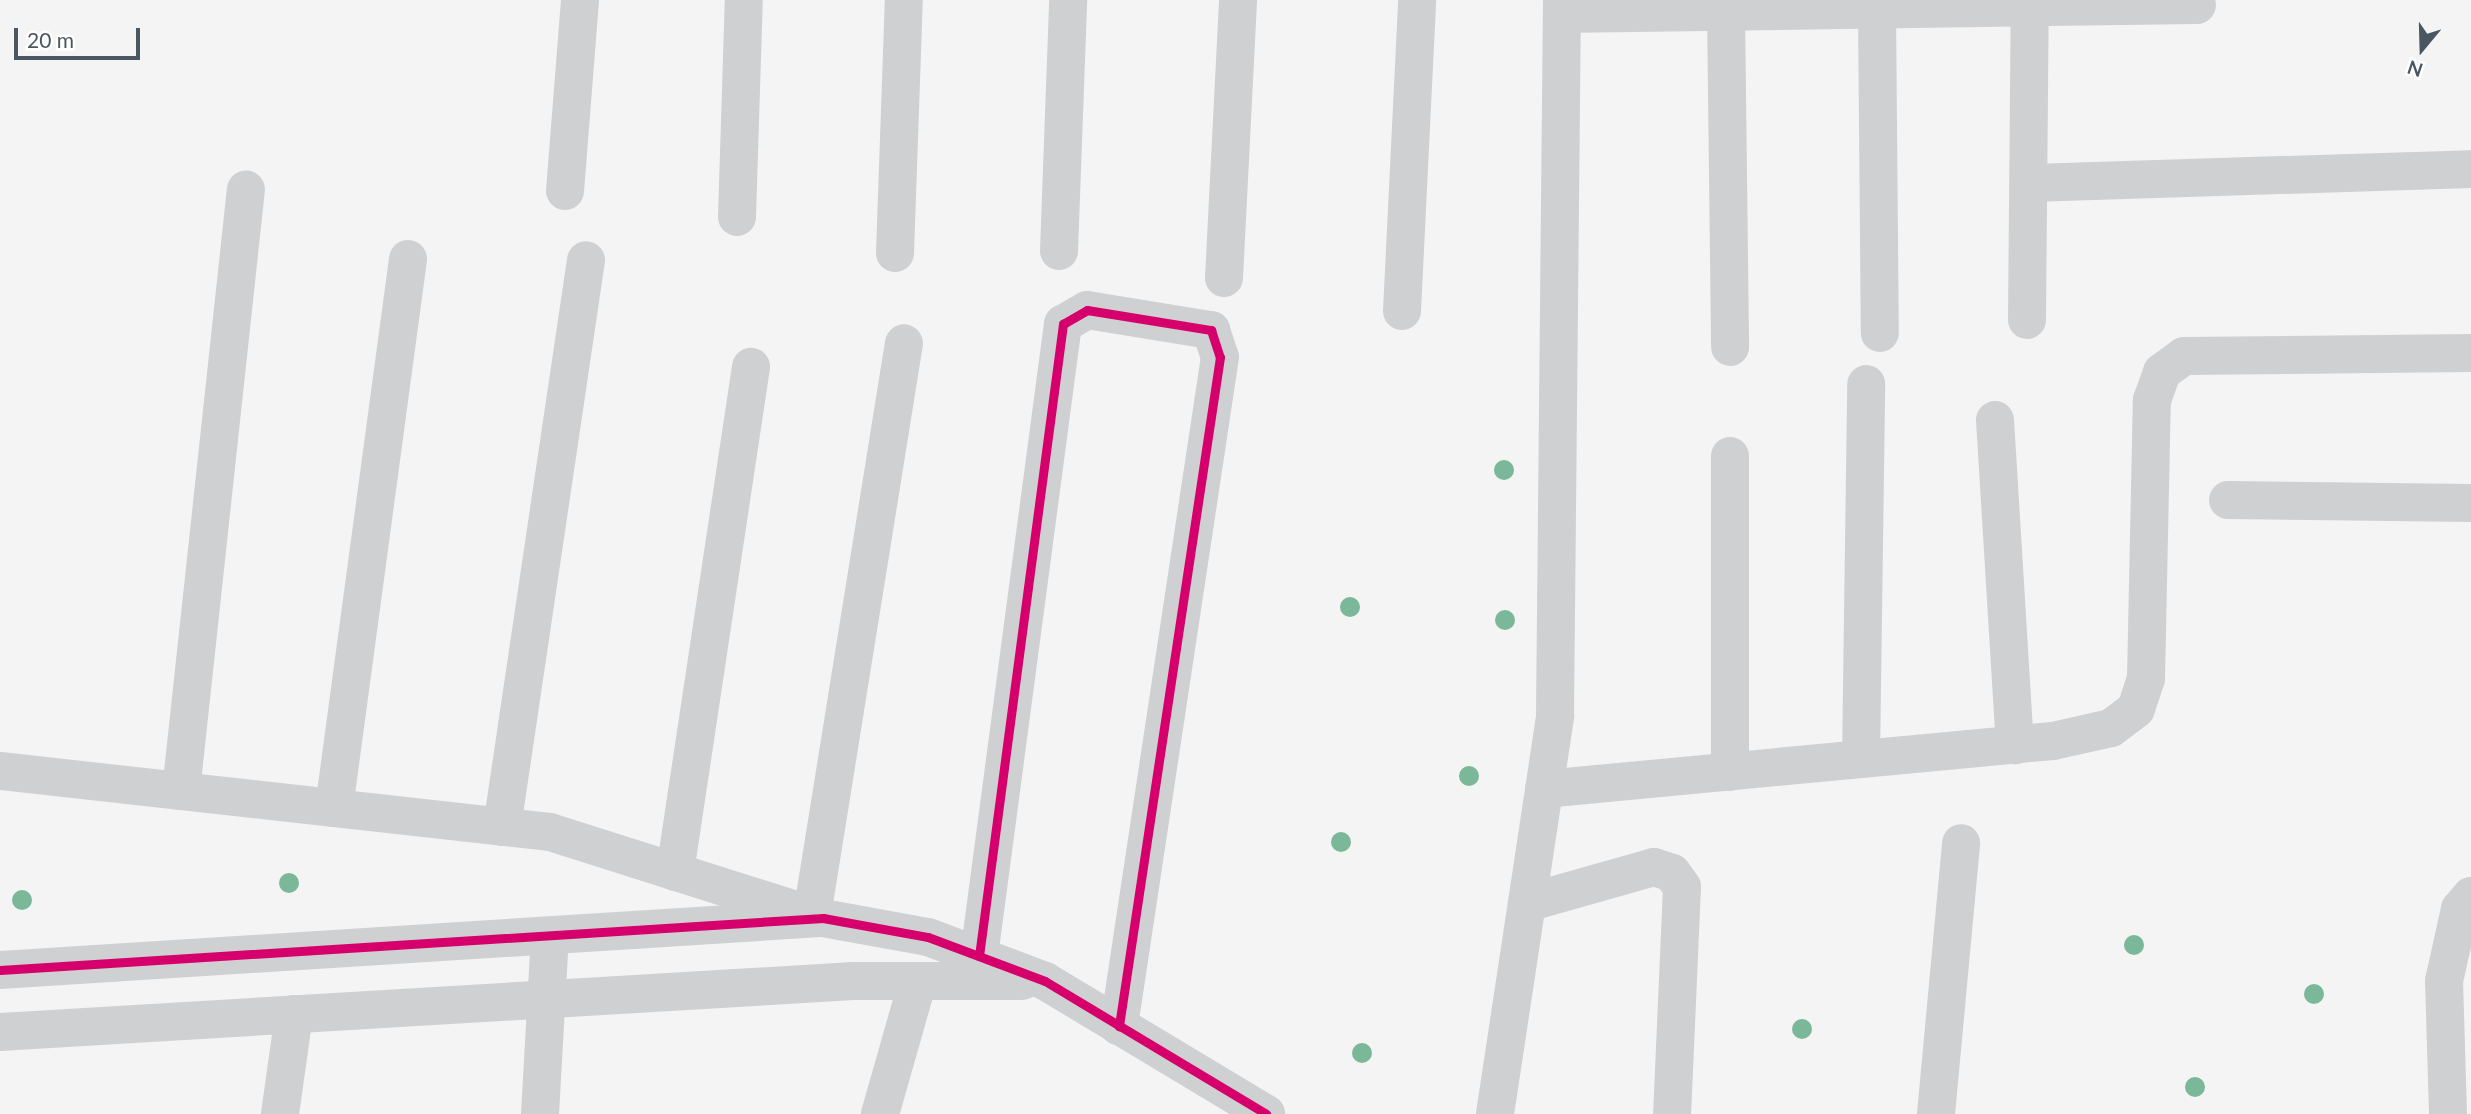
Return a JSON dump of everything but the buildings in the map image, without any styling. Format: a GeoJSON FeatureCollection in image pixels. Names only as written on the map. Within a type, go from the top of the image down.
{"type":"FeatureCollection","features":[{"type":"Feature","properties":{"kind":"street"},"geometry":{"type":"LineString","coordinates":[[565,191],[580,0]]}},
{"type":"Feature","properties":{"kind":"street"},"geometry":{"type":"LineString","coordinates":[[737,217],[744,0]]}},
{"type":"Feature","properties":{"kind":"street"},"geometry":{"type":"LineString","coordinates":[[895,253],[904,0]]}},
{"type":"Feature","properties":{"kind":"street"},"geometry":{"type":"LineString","coordinates":[[1059,251],[1068,0]]}},
{"type":"Feature","properties":{"kind":"street"},"geometry":{"type":"LineString","coordinates":[[1224,278],[1238,0]]}},
{"type":"Feature","properties":{"kind":"street"},"geometry":{"type":"LineString","coordinates":[[1402,311],[1417,0]]}},
{"type":"Feature","properties":{"kind":"street"},"geometry":{"type":"LineString","coordinates":[[1495,1114],[1555,715],[1562,7],[1726,11],[2197,5]]}},
{"type":"Feature","properties":{"kind":"street"},"geometry":{"type":"LineString","coordinates":[[2027,320],[2030,7]]}},
{"type":"Feature","properties":{"kind":"street"},"geometry":{"type":"LineString","coordinates":[[1877,10],[1880,333]]}},
{"type":"Feature","properties":{"kind":"street"},"geometry":{"type":"LineString","coordinates":[[1726,11],[1730,346]]}},
{"type":"Feature","properties":{"kind":"street"},"geometry":{"type":"LineString","coordinates":[[2029,183],[2471,169]]}},
{"type":"Feature","properties":{"kind":"street"},"geometry":{"type":"LineString","coordinates":[[181,791],[246,189]]}},
{"type":"Feature","properties":{"kind":"street"},"geometry":{"type":"LineString","coordinates":[[334,808],[408,259]]}},
{"type":"Feature","properties":{"kind":"street"},"geometry":{"type":"LineString","coordinates":[[502,827],[586,260]]}},
{"type":"Feature","properties":{"kind":"street"},"geometry":{"type":"LineString","coordinates":[[979,957],[1063,324],[1087,310],[1211,330],[1220,357],[1119,1026]]}},
{"type":"Feature","properties":{"kind":"street"},"geometry":{"type":"LineString","coordinates":[[818,917],[904,343]]}},
{"type":"Feature","properties":{"kind":"street"},"geometry":{"type":"LineString","coordinates":[[1544,789],[2015,745],[2111,728],[2136,709],[2146,679],[2152,400],[2162,372],[2184,356],[2471,353]]}},
{"type":"Feature","properties":{"kind":"street"},"geometry":{"type":"LineString","coordinates":[[675,872],[751,368]]}},
{"type":"Feature","properties":{"kind":"street"},"geometry":{"type":"LineString","coordinates":[[1861,759],[1866,384]]}},
{"type":"Feature","properties":{"kind":"street"},"geometry":{"type":"LineString","coordinates":[[1995,420],[2015,745]]}},
{"type":"Feature","properties":{"kind":"street"},"geometry":{"type":"LineString","coordinates":[[1730,456],[1730,772]]}},
{"type":"Feature","properties":{"kind":"street"},"geometry":{"type":"LineString","coordinates":[[2228,500],[2471,503]]}},
{"type":"Feature","properties":{"kind":"street"},"geometry":{"type":"LineString","coordinates":[[0,771],[550,832],[818,917],[928,937],[1045,981],[1266,1114]]}},
{"type":"Feature","properties":{"kind":"street"},"geometry":{"type":"LineString","coordinates":[[1936,1114],[1961,843]]}},
{"type":"Feature","properties":{"kind":"street"},"geometry":{"type":"LineString","coordinates":[[1527,904],[1654,867],[1672,873],[1682,887],[1672,1114]]}},
{"type":"Feature","properties":{"kind":"street"},"geometry":{"type":"LineString","coordinates":[[2448,1114],[2444,981],[2460,909],[2471,896]]}},
{"type":"Feature","properties":{"kind":"street"},"geometry":{"type":"LineString","coordinates":[[0,970],[818,917]]}},
{"type":"Feature","properties":{"kind":"street"},"geometry":{"type":"LineString","coordinates":[[540,1114],[549,999],[550,936]]}},
{"type":"Feature","properties":{"kind":"street"},"geometry":{"type":"LineString","coordinates":[[0,1032],[549,999],[918,981],[1045,981]]}},
{"type":"Feature","properties":{"kind":"street"},"geometry":{"type":"LineString","coordinates":[[880,1114],[918,981]]}},
{"type":"Feature","properties":{"kind":"street"},"geometry":{"type":"LineString","coordinates":[[280,1114],[294,1014]]}},
{"type":"Feature","properties":{"kind":"cycle path"},"geometry":{"type":"LineString","coordinates":[[979,956],[1063,324],[1087,310],[1211,330],[1220,357],[1119,1026]]}},
{"type":"Feature","properties":{"kind":"cycle path"},"geometry":{"type":"LineString","coordinates":[[0,970],[823,918],[928,937],[1045,981],[1266,1114]]}}]}
